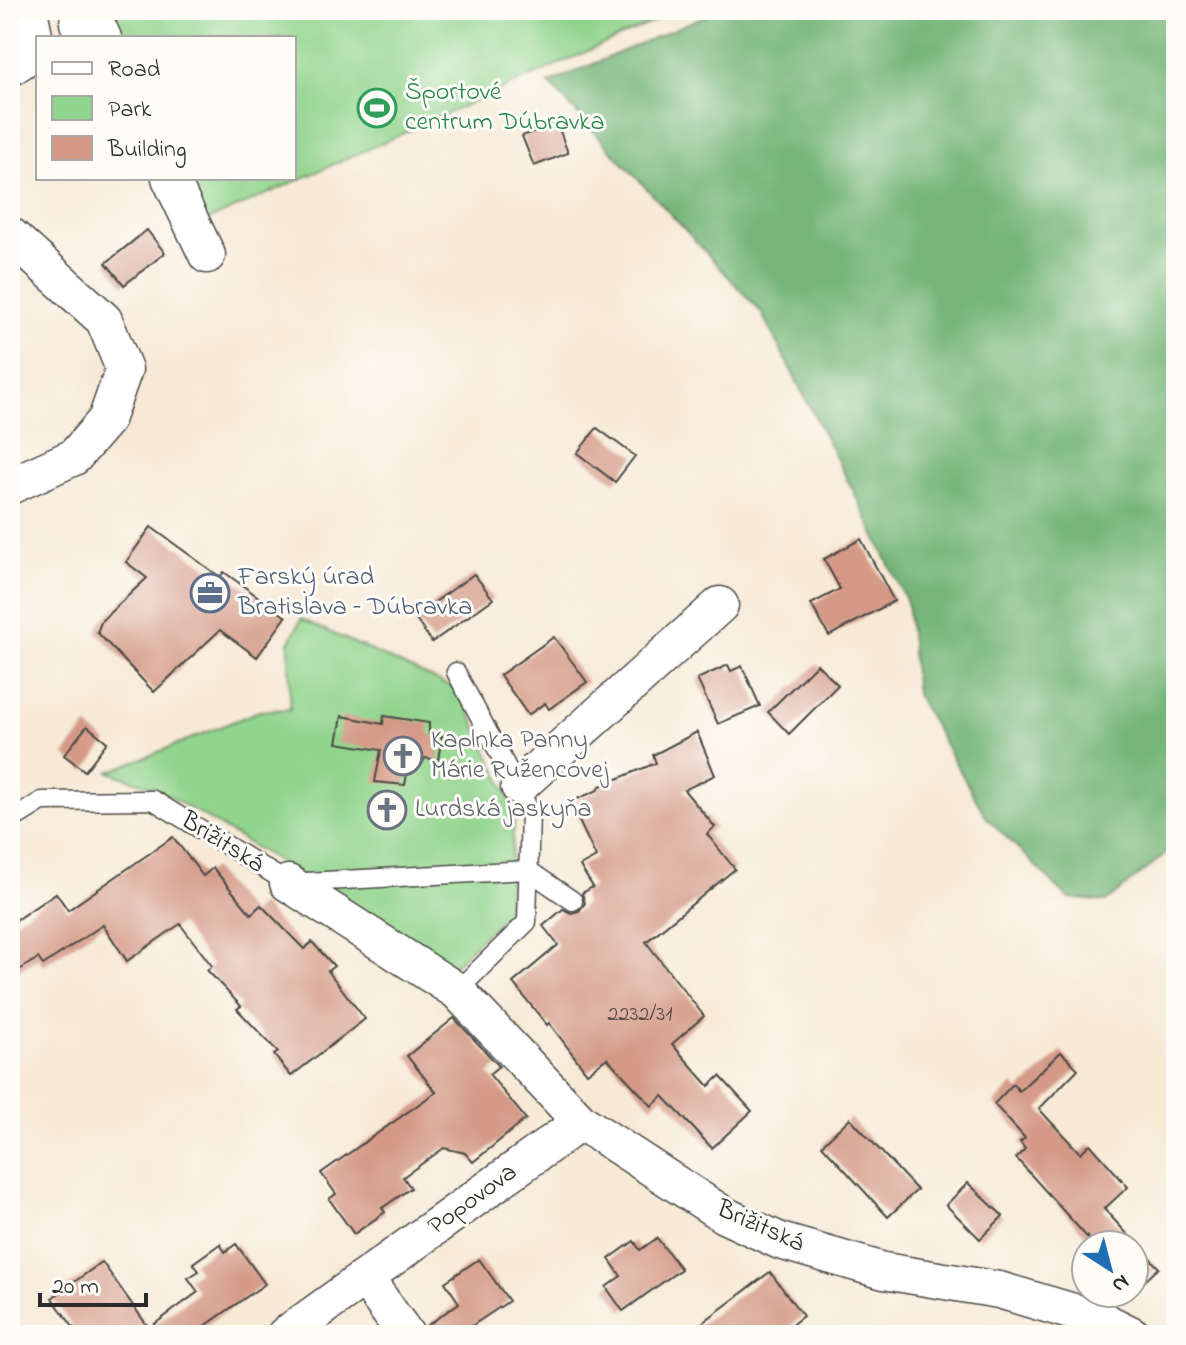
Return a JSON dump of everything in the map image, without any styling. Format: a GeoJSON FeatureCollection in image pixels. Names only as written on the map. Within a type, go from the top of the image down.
{"type":"FeatureCollection","features":[{"type":"Feature","properties":{"kind":"street"},"geometry":{"type":"LineString","coordinates":[[29,10],[36,41]]}},
{"type":"Feature","properties":{"kind":"street"},"geometry":{"type":"LineString","coordinates":[[10,68],[36,51]]}},
{"type":"Feature","properties":{"kind":"street"},"geometry":{"type":"LineString","coordinates":[[171,180],[207,255]]}},
{"type":"Feature","properties":{"kind":"street"},"geometry":{"type":"LineString","coordinates":[[10,235],[104,320],[124,369],[106,420],[74,457],[10,486]]}},
{"type":"Feature","properties":{"kind":"street"},"geometry":{"type":"LineString","coordinates":[[519,786],[720,605]]}},
{"type":"Feature","properties":{"kind":"street","name":"Brižitská"},"geometry":{"type":"LineString","coordinates":[[288,883],[457,991],[581,1122],[724,1215],[780,1241],[884,1271],[999,1290],[1104,1321],[1132,1335]]}},
{"type":"Feature","properties":{"kind":"street","name":"Popovova"},"geometry":{"type":"LineString","coordinates":[[285,1335],[581,1122]]}},
{"type":"Feature","properties":{"kind":"street"},"geometry":{"type":"LineString","coordinates":[[365,1278],[406,1335]]}},
{"type":"Feature","properties":{"kind":"lane"},"geometry":{"type":"LineString","coordinates":[[456,672],[530,811],[527,922],[457,991]]}},
{"type":"Feature","properties":{"kind":"lane","name":"Brižitská"},"geometry":{"type":"LineString","coordinates":[[10,821],[42,801],[153,800],[288,883]]}},
{"type":"Feature","properties":{"kind":"lane"},"geometry":{"type":"LineString","coordinates":[[288,883],[528,870],[573,901]]}},
{"type":"Feature","properties":{"kind":"green space","name":"Športové centrum Dúbravka"},"geometry":{"type":"Polygon","coordinates":[[[101,10],[680,10],[200,224],[180,180],[296,180],[296,36],[113,36],[101,10]]]}},
{"type":"Feature","properties":{"kind":"green space"},"geometry":{"type":"Polygon","coordinates":[[[718,10],[1176,10],[1176,845],[1106,902],[1068,898],[986,817],[916,694],[907,602],[761,312],[549,83],[718,10]]]}},
{"type":"Feature","properties":{"kind":"green space"},"geometry":{"type":"Polygon","coordinates":[[[301,619],[460,691],[515,811],[507,912],[453,966],[156,788],[109,772],[259,711],[290,709],[289,643],[301,619]]]}},
{"type":"Feature","properties":{"kind":"building"},"geometry":{"type":"Polygon","coordinates":[[[557,123],[568,153],[534,166],[522,136],[557,123]]]}},
{"type":"Feature","properties":{"kind":"building"},"geometry":{"type":"Polygon","coordinates":[[[147,230],[165,253],[124,285],[106,263],[147,230]]]}},
{"type":"Feature","properties":{"kind":"building"},"geometry":{"type":"Polygon","coordinates":[[[597,428],[635,456],[615,482],[577,453],[597,428]]]}},
{"type":"Feature","properties":{"kind":"building"},"geometry":{"type":"Polygon","coordinates":[[[151,527],[220,577],[224,572],[286,617],[257,657],[220,630],[154,692],[97,632],[102,620],[147,578],[126,562],[151,527]]]}},
{"type":"Feature","properties":{"kind":"building"},"geometry":{"type":"Polygon","coordinates":[[[861,539],[894,601],[829,636],[811,604],[840,589],[824,559],[861,539]]]}},
{"type":"Feature","properties":{"kind":"building"},"geometry":{"type":"Polygon","coordinates":[[[474,574],[493,599],[432,642],[414,617],[474,574]]]}},
{"type":"Feature","properties":{"kind":"building"},"geometry":{"type":"Polygon","coordinates":[[[554,637],[587,682],[549,709],[545,703],[528,715],[500,675],[554,637]]]}},
{"type":"Feature","properties":{"kind":"building"},"geometry":{"type":"Polygon","coordinates":[[[817,664],[838,685],[789,734],[768,712],[817,664]]]}},
{"type":"Feature","properties":{"kind":"building"},"geometry":{"type":"Polygon","coordinates":[[[728,665],[731,671],[742,666],[760,706],[718,724],[697,679],[728,665]]]}},
{"type":"Feature","properties":{"kind":"building","name":"Kaplnka Panny Márie Ružencovej"},"geometry":{"type":"Polygon","coordinates":[[[342,716],[383,724],[384,716],[429,723],[429,734],[442,736],[438,760],[425,758],[422,764],[409,762],[405,785],[375,782],[381,750],[337,743],[342,716]]]}},
{"type":"Feature","properties":{"kind":"building"},"geometry":{"type":"Polygon","coordinates":[[[87,726],[107,742],[85,771],[64,755],[87,726]]]}},
{"type":"Feature","properties":{"kind":"building"},"geometry":{"type":"Polygon","coordinates":[[[697,732],[715,775],[684,790],[715,827],[707,834],[735,869],[646,942],[704,1016],[672,1044],[709,1086],[720,1076],[752,1111],[712,1148],[663,1096],[652,1106],[607,1058],[587,1073],[549,1023],[547,1025],[513,983],[558,945],[543,926],[563,909],[571,913],[579,911],[585,903],[582,893],[593,887],[580,866],[596,857],[570,802],[656,763],[653,755],[697,732]]]}},
{"type":"Feature","properties":{"kind":"building"},"geometry":{"type":"Polygon","coordinates":[[[173,837],[203,876],[213,868],[251,914],[261,905],[304,949],[312,942],[334,966],[328,971],[365,1019],[291,1076],[274,1055],[278,1052],[237,1009],[241,1006],[207,970],[212,966],[180,924],[127,961],[103,925],[43,965],[38,958],[10,976],[10,924],[56,893],[68,910],[173,837]]]}},
{"type":"Feature","properties":{"kind":"building"},"geometry":{"type":"Polygon","coordinates":[[[454,1018],[499,1066],[489,1074],[526,1119],[473,1162],[465,1153],[444,1148],[403,1177],[411,1188],[382,1208],[385,1212],[354,1234],[329,1199],[336,1194],[321,1173],[436,1092],[407,1056],[454,1018]]]}},
{"type":"Feature","properties":{"kind":"building"},"geometry":{"type":"Polygon","coordinates":[[[1061,1052],[1078,1069],[1039,1109],[1080,1153],[1090,1144],[1128,1187],[1104,1209],[1123,1229],[1080,1229],[1016,1158],[1025,1149],[1020,1142],[1025,1138],[994,1104],[1013,1084],[1019,1091],[1061,1052]]]}},
{"type":"Feature","properties":{"kind":"building"},"geometry":{"type":"Polygon","coordinates":[[[850,1118],[917,1190],[888,1217],[822,1145],[850,1118]]]}},
{"type":"Feature","properties":{"kind":"building"},"geometry":{"type":"Polygon","coordinates":[[[968,1183],[1003,1216],[980,1239],[946,1205],[968,1183]]]}},
{"type":"Feature","properties":{"kind":"building"},"geometry":{"type":"Polygon","coordinates":[[[657,1238],[681,1269],[623,1311],[606,1287],[621,1276],[609,1259],[634,1241],[640,1250],[657,1238]]]}},
{"type":"Feature","properties":{"kind":"building"},"geometry":{"type":"Polygon","coordinates":[[[220,1244],[225,1252],[236,1244],[265,1284],[192,1335],[79,1335],[52,1298],[102,1262],[149,1328],[198,1292],[188,1278],[199,1271],[193,1263],[220,1244]]]}},
{"type":"Feature","properties":{"kind":"building"},"geometry":{"type":"Polygon","coordinates":[[[1150,1258],[1159,1268],[1150,1276],[1150,1258]]]}},
{"type":"Feature","properties":{"kind":"building"},"geometry":{"type":"Polygon","coordinates":[[[479,1259],[509,1301],[458,1335],[427,1335],[425,1327],[459,1303],[445,1282],[479,1259]]]}},
{"type":"Feature","properties":{"kind":"building"},"geometry":{"type":"Polygon","coordinates":[[[770,1272],[803,1316],[778,1335],[686,1335],[770,1272]]]}},
{"type":"Feature","properties":{"kind":"place","name":"Športové centrum Dúbravka"},"geometry":{"type":"Point","coordinates":[377,108]}},
{"type":"Feature","properties":{"kind":"place","name":"Farský úrad Bratislava – Dúbravka"},"geometry":{"type":"Point","coordinates":[210,593]}},
{"type":"Feature","properties":{"kind":"place","name":"Kaplnka Panny Márie Ružencovej"},"geometry":{"type":"Point","coordinates":[403,756]}},
{"type":"Feature","properties":{"kind":"place","name":"Lurdská jaskyňa"},"geometry":{"type":"Point","coordinates":[387,810]}}]}
